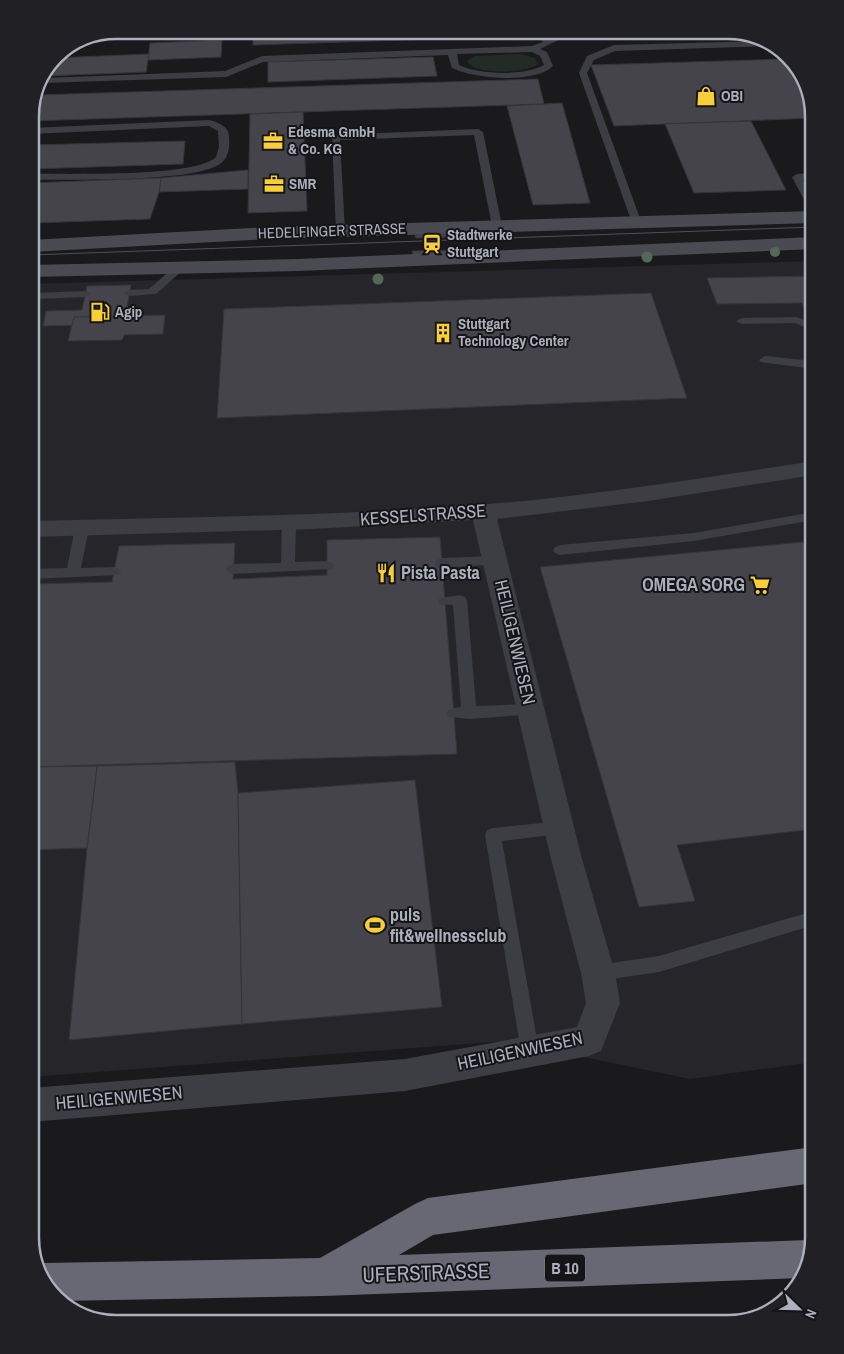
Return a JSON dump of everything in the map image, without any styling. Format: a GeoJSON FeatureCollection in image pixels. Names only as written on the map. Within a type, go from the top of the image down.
{"type":"FeatureCollection","features":[{"type":"Feature","properties":{"kind":"highway","name":"B 10"},"geometry":{"type":"LineString","coordinates":[[323,1277],[428,1217],[805,1166]]}},
{"type":"Feature","properties":{"kind":"highway","name":"UFERSTRASSE"},"geometry":{"type":"LineString","coordinates":[[53,1282],[323,1277],[802,1259]]}},
{"type":"Feature","properties":{"kind":"street","name":"HEDELFINGER STRASSE"},"geometry":{"type":"LineString","coordinates":[[39,246],[340,230],[805,217]]}},
{"type":"Feature","properties":{"kind":"street","name":"HEDELFINGER STRASSE"},"geometry":{"type":"LineString","coordinates":[[39,271],[500,258],[805,244]]}},
{"type":"Feature","properties":{"kind":"street","name":"KESSELSTRASSE"},"geometry":{"type":"LineString","coordinates":[[39,529],[289,522],[482,512],[638,496],[805,469]]}},
{"type":"Feature","properties":{"kind":"street","name":"HEILIGENWIESEN"},"geometry":{"type":"LineString","coordinates":[[39,1104],[405,1075],[589,1040],[602,1003],[598,973],[530,710],[496,561],[482,512]]}},
{"type":"Feature","properties":{"kind":"lane"},"geometry":{"type":"LineString","coordinates":[[545,39],[548,43]]}},
{"type":"Feature","properties":{"kind":"lane"},"geometry":{"type":"LineString","coordinates":[[47,81],[226,74],[262,59],[533,49],[556,39]]}},
{"type":"Feature","properties":{"kind":"lane"},"geometry":{"type":"LineString","coordinates":[[636,221],[584,73],[590,58],[614,48],[752,43]]}},
{"type":"Feature","properties":{"kind":"lane"},"geometry":{"type":"LineString","coordinates":[[452,52],[455,66],[465,71],[494,75],[536,73],[549,66],[544,54],[533,49]]}},
{"type":"Feature","properties":{"kind":"lane"},"geometry":{"type":"LineString","coordinates":[[39,130],[210,123],[220,126],[224,132],[224,154],[218,162],[207,168],[171,173],[39,177]]}},
{"type":"Feature","properties":{"kind":"lane"},"geometry":{"type":"LineString","coordinates":[[340,230],[335,137],[478,132],[497,226]]}},
{"type":"Feature","properties":{"kind":"lane"},"geometry":{"type":"LineString","coordinates":[[805,177],[797,177],[805,192]]}},
{"type":"Feature","properties":{"kind":"lane"},"geometry":{"type":"LineString","coordinates":[[129,293],[152,292],[179,268]]}},
{"type":"Feature","properties":{"kind":"lane"},"geometry":{"type":"LineString","coordinates":[[39,296],[85,294]]}},
{"type":"Feature","properties":{"kind":"lane"},"geometry":{"type":"LineString","coordinates":[[742,320],[797,320],[805,324]]}},
{"type":"Feature","properties":{"kind":"lane"},"geometry":{"type":"LineString","coordinates":[[765,360],[805,364]]}},
{"type":"Feature","properties":{"kind":"lane"},"geometry":{"type":"LineString","coordinates":[[560,550],[694,537],[805,518]]}},
{"type":"Feature","properties":{"kind":"lane"},"geometry":{"type":"LineString","coordinates":[[288,567],[289,522]]}},
{"type":"Feature","properties":{"kind":"lane"},"geometry":{"type":"LineString","coordinates":[[73,573],[82,528]]}},
{"type":"Feature","properties":{"kind":"lane"},"geometry":{"type":"LineString","coordinates":[[442,563],[496,561]]}},
{"type":"Feature","properties":{"kind":"lane"},"geometry":{"type":"LineString","coordinates":[[233,569],[327,566]]}},
{"type":"Feature","properties":{"kind":"lane"},"geometry":{"type":"LineString","coordinates":[[39,574],[114,572]]}},
{"type":"Feature","properties":{"kind":"lane"},"geometry":{"type":"LineString","coordinates":[[445,601],[460,600],[461,713],[530,710]]}},
{"type":"Feature","properties":{"kind":"lane"},"geometry":{"type":"LineString","coordinates":[[530,1051],[493,835],[560,828]]}},
{"type":"Feature","properties":{"kind":"lane"},"geometry":{"type":"LineString","coordinates":[[598,973],[659,964],[805,921]]}},
{"type":"Feature","properties":{"kind":"shaded area"},"geometry":{"type":"Polygon","coordinates":[[[521,54],[535,58],[538,64],[523,69],[501,72],[480,69],[472,66],[467,61],[475,56],[521,54]]]}},
{"type":"Feature","properties":{"kind":"shaded area"},"geometry":{"type":"Polygon","coordinates":[[[805,261],[805,1063],[690,1079],[506,1041],[39,1076],[39,284],[805,261]]]}},
{"type":"Feature","properties":{"kind":"building"},"geometry":{"type":"Polygon","coordinates":[[[253,39],[435,39],[253,45],[253,39]]]}},
{"type":"Feature","properties":{"kind":"building"},"geometry":{"type":"Polygon","coordinates":[[[222,40],[221,57],[148,60],[150,43],[222,40]]]}},
{"type":"Feature","properties":{"kind":"building"},"geometry":{"type":"Polygon","coordinates":[[[149,54],[146,72],[50,76],[66,58],[149,54]]]}},
{"type":"Feature","properties":{"kind":"building"},"geometry":{"type":"Polygon","coordinates":[[[433,57],[437,76],[268,82],[268,62],[433,57]]]}},
{"type":"Feature","properties":{"kind":"building","name":"OBI"},"geometry":{"type":"Polygon","coordinates":[[[780,59],[797,81],[804,100],[805,118],[614,126],[591,65],[780,59]]]}},
{"type":"Feature","properties":{"kind":"building"},"geometry":{"type":"Polygon","coordinates":[[[538,79],[544,104],[39,121],[41,95],[538,79]]]}},
{"type":"Feature","properties":{"kind":"building"},"geometry":{"type":"Polygon","coordinates":[[[562,103],[590,203],[533,205],[507,106],[562,103]]]}},
{"type":"Feature","properties":{"kind":"building"},"geometry":{"type":"Polygon","coordinates":[[[303,112],[307,211],[248,213],[250,114],[303,112]]]}},
{"type":"Feature","properties":{"kind":"building"},"geometry":{"type":"Polygon","coordinates":[[[751,121],[786,190],[694,193],[665,124],[751,121]]]}},
{"type":"Feature","properties":{"kind":"building"},"geometry":{"type":"Polygon","coordinates":[[[185,141],[183,164],[39,169],[39,145],[185,141]]]}},
{"type":"Feature","properties":{"kind":"building"},"geometry":{"type":"Polygon","coordinates":[[[248,170],[248,189],[159,192],[161,178],[248,170]]]}},
{"type":"Feature","properties":{"kind":"building"},"geometry":{"type":"Polygon","coordinates":[[[161,178],[159,192],[150,219],[39,223],[39,183],[161,178]]]}},
{"type":"Feature","properties":{"kind":"building"},"geometry":{"type":"Polygon","coordinates":[[[459,233],[460,237],[416,238],[415,235],[459,233]]]}},
{"type":"Feature","properties":{"kind":"building"},"geometry":{"type":"Polygon","coordinates":[[[457,250],[457,254],[413,255],[412,251],[457,250]]]}},
{"type":"Feature","properties":{"kind":"building"},"geometry":{"type":"Polygon","coordinates":[[[805,276],[805,313],[802,303],[717,304],[707,278],[805,276]]]}},
{"type":"Feature","properties":{"kind":"building"},"geometry":{"type":"Polygon","coordinates":[[[131,285],[125,319],[82,320],[81,325],[43,326],[46,311],[82,310],[87,286],[131,285]]]}},
{"type":"Feature","properties":{"kind":"building","name":"Stuttgart Technology Center"},"geometry":{"type":"Polygon","coordinates":[[[651,293],[687,398],[217,418],[224,309],[651,293]]]}},
{"type":"Feature","properties":{"kind":"building"},"geometry":{"type":"Polygon","coordinates":[[[165,315],[163,334],[124,335],[122,340],[68,341],[74,317],[165,315]]]}},
{"type":"Feature","properties":{"kind":"building"},"geometry":{"type":"Polygon","coordinates":[[[440,537],[457,754],[39,767],[39,584],[112,582],[119,546],[235,543],[233,579],[327,575],[327,540],[440,537]]]}},
{"type":"Feature","properties":{"kind":"building"},"geometry":{"type":"Polygon","coordinates":[[[803,542],[805,546],[805,830],[677,845],[695,901],[639,907],[540,567],[803,542]]]}},
{"type":"Feature","properties":{"kind":"building"},"geometry":{"type":"Polygon","coordinates":[[[235,762],[238,793],[242,1024],[69,1040],[87,848],[97,766],[235,762]]]}},
{"type":"Feature","properties":{"kind":"building"},"geometry":{"type":"Polygon","coordinates":[[[97,766],[87,848],[39,850],[39,767],[97,766]]]}},
{"type":"Feature","properties":{"kind":"building"},"geometry":{"type":"Polygon","coordinates":[[[415,780],[442,1007],[242,1024],[238,793],[415,780]]]}},
{"type":"Feature","properties":{"kind":"tram line"},"geometry":{"type":"LineString","coordinates":[[39,255],[805,227]]}},
{"type":"Feature","properties":{"kind":"place","name":"OBI"},"geometry":{"type":"Point","coordinates":[706,96]}},
{"type":"Feature","properties":{"kind":"place","name":"Edesma GmbH & Co. KG"},"geometry":{"type":"Point","coordinates":[273,141]}},
{"type":"Feature","properties":{"kind":"place","name":"SMR"},"geometry":{"type":"Point","coordinates":[274,184]}},
{"type":"Feature","properties":{"kind":"place","name":"Stadtwerke Stuttgart"},"geometry":{"type":"Point","coordinates":[432,244]}},
{"type":"Feature","properties":{"kind":"place","name":"Agip"},"geometry":{"type":"Point","coordinates":[100,312]}},
{"type":"Feature","properties":{"kind":"place","name":"Stuttgart Technology Center"},"geometry":{"type":"Point","coordinates":[443,333]}},
{"type":"Feature","properties":{"kind":"place","name":"Pista Pasta"},"geometry":{"type":"Point","coordinates":[386,573]}},
{"type":"Feature","properties":{"kind":"place","name":"OMEGA SORG"},"geometry":{"type":"Point","coordinates":[760,585]}},
{"type":"Feature","properties":{"kind":"place","name":"puls fit&wellnessclub"},"geometry":{"type":"Point","coordinates":[375,925]}}]}
